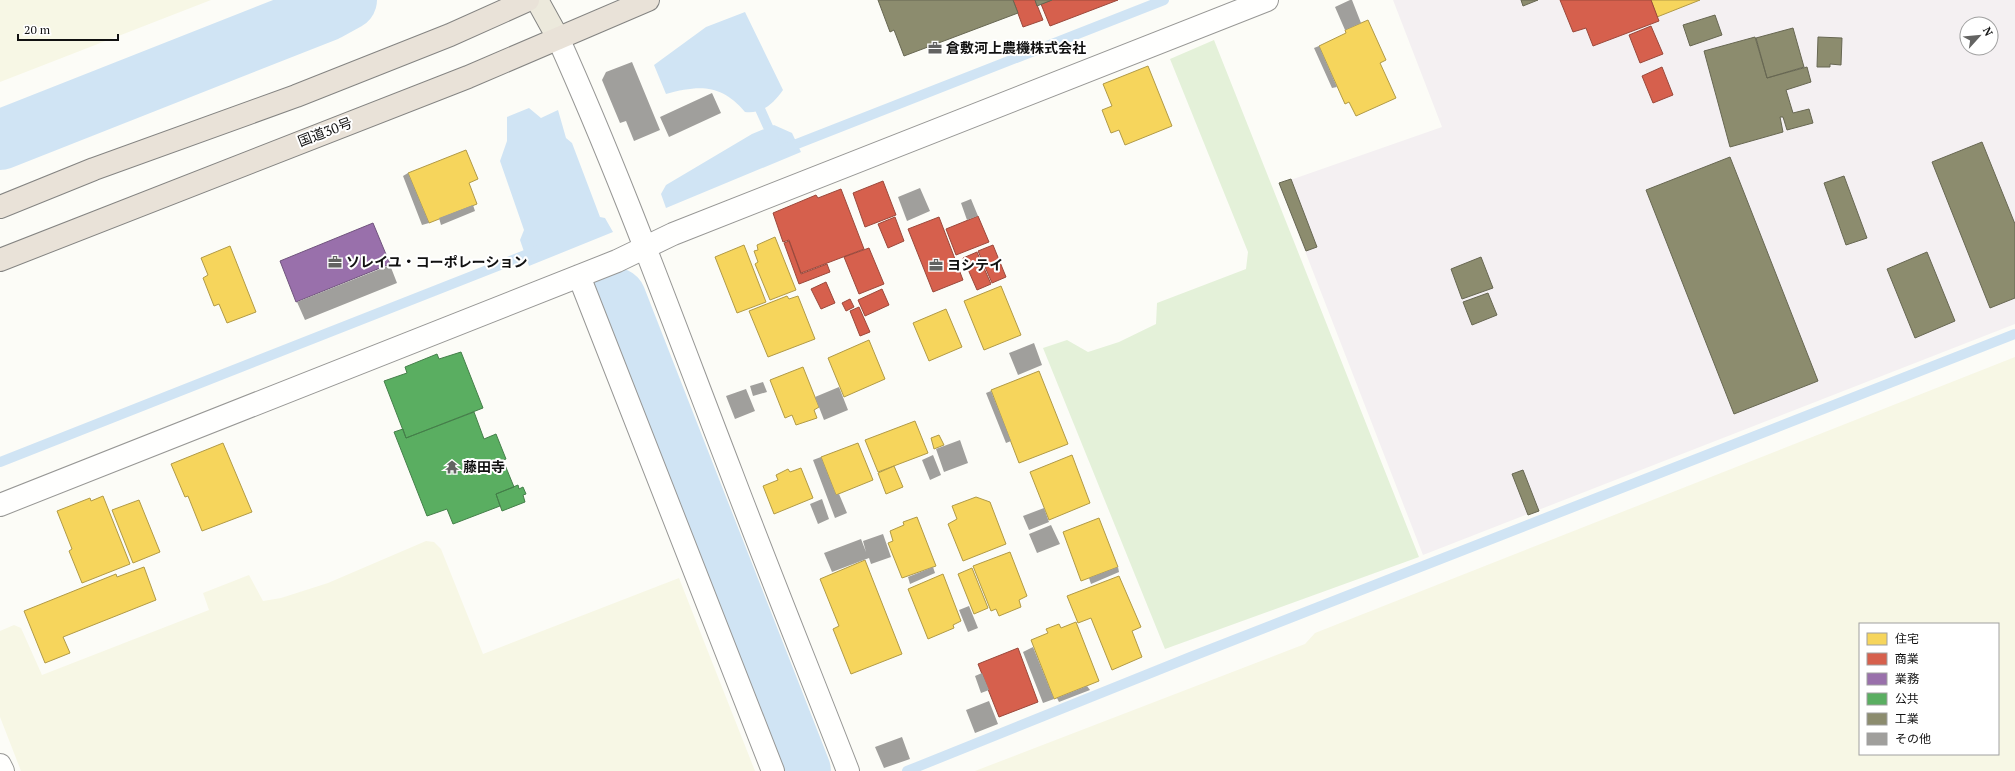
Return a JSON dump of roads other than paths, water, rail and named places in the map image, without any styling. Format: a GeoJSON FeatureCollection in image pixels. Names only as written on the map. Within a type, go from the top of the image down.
{"type":"FeatureCollection","features":[{"type":"Feature","properties":{"kind":"highway"},"geometry":{"type":"LineString","coordinates":[[0,207],[94,169],[303,94],[450,34],[528,0]]}},
{"type":"Feature","properties":{"kind":"highway","name":"国道30号"},"geometry":{"type":"LineString","coordinates":[[0,260],[468,77],[648,0]]}},
{"type":"Feature","properties":{"kind":"main road"},"geometry":{"type":"LineString","coordinates":[[537,0],[558,38]]}},
{"type":"Feature","properties":{"kind":"street"},"geometry":{"type":"LineString","coordinates":[[0,505],[579,276],[673,234],[1267,0]]}},
{"type":"Feature","properties":{"kind":"street"},"geometry":{"type":"LineString","coordinates":[[558,38],[579,84],[646,247],[732,474],[848,771]]}},
{"type":"Feature","properties":{"kind":"street"},"geometry":{"type":"LineString","coordinates":[[579,276],[773,771]]}},
{"type":"Feature","properties":{"kind":"street"},"geometry":{"type":"LineString","coordinates":[[0,765],[2,771]]}},
{"type":"Feature","properties":{"kind":"water"},"geometry":{"type":"Polygon","coordinates":[[[745,12],[783,90],[775,100],[762,110],[745,112],[727,96],[709,89],[689,89],[666,94],[654,65],[706,27],[745,12]]]}},
{"type":"Feature","properties":{"kind":"water"},"geometry":{"type":"Polygon","coordinates":[[[529,108],[541,118],[558,110],[566,138],[572,143],[600,217],[605,218],[613,232],[529,266],[520,240],[524,230],[500,161],[507,141],[507,117],[529,108]]]}},
{"type":"Feature","properties":{"kind":"water"},"geometry":{"type":"Polygon","coordinates":[[[774,125],[792,133],[801,152],[666,208],[661,194],[666,185],[752,134],[774,125]]]}},
{"type":"Feature","properties":{"kind":"waterway"},"geometry":{"type":"LineString","coordinates":[[0,140],[327,11],[347,0]]}},
{"type":"Feature","properties":{"kind":"waterway"},"geometry":{"type":"LineString","coordinates":[[784,149],[1164,0]]}},
{"type":"Feature","properties":{"kind":"waterway"},"geometry":{"type":"LineString","coordinates":[[755,98],[774,140]]}},
{"type":"Feature","properties":{"kind":"waterway"},"geometry":{"type":"LineString","coordinates":[[0,462],[538,250]]}},
{"type":"Feature","properties":{"kind":"waterway"},"geometry":{"type":"LineString","coordinates":[[616,298],[801,771]]}},
{"type":"Feature","properties":{"kind":"waterway"},"geometry":{"type":"LineString","coordinates":[[907,771],[1193,656],[2015,334]]}},
{"type":"Feature","properties":{"kind":"place","name":"倉敷河上農機株式会社"},"geometry":{"type":"Point","coordinates":[935,48]}},
{"type":"Feature","properties":{"kind":"place","name":"ソレイユ・コーポレーション"},"geometry":{"type":"Point","coordinates":[335,262]}},
{"type":"Feature","properties":{"kind":"place","name":"ヨシテイ"},"geometry":{"type":"Point","coordinates":[936,265]}},
{"type":"Feature","properties":{"kind":"place","name":"藤田寺"},"geometry":{"type":"Point","coordinates":[452,467]}}]}
